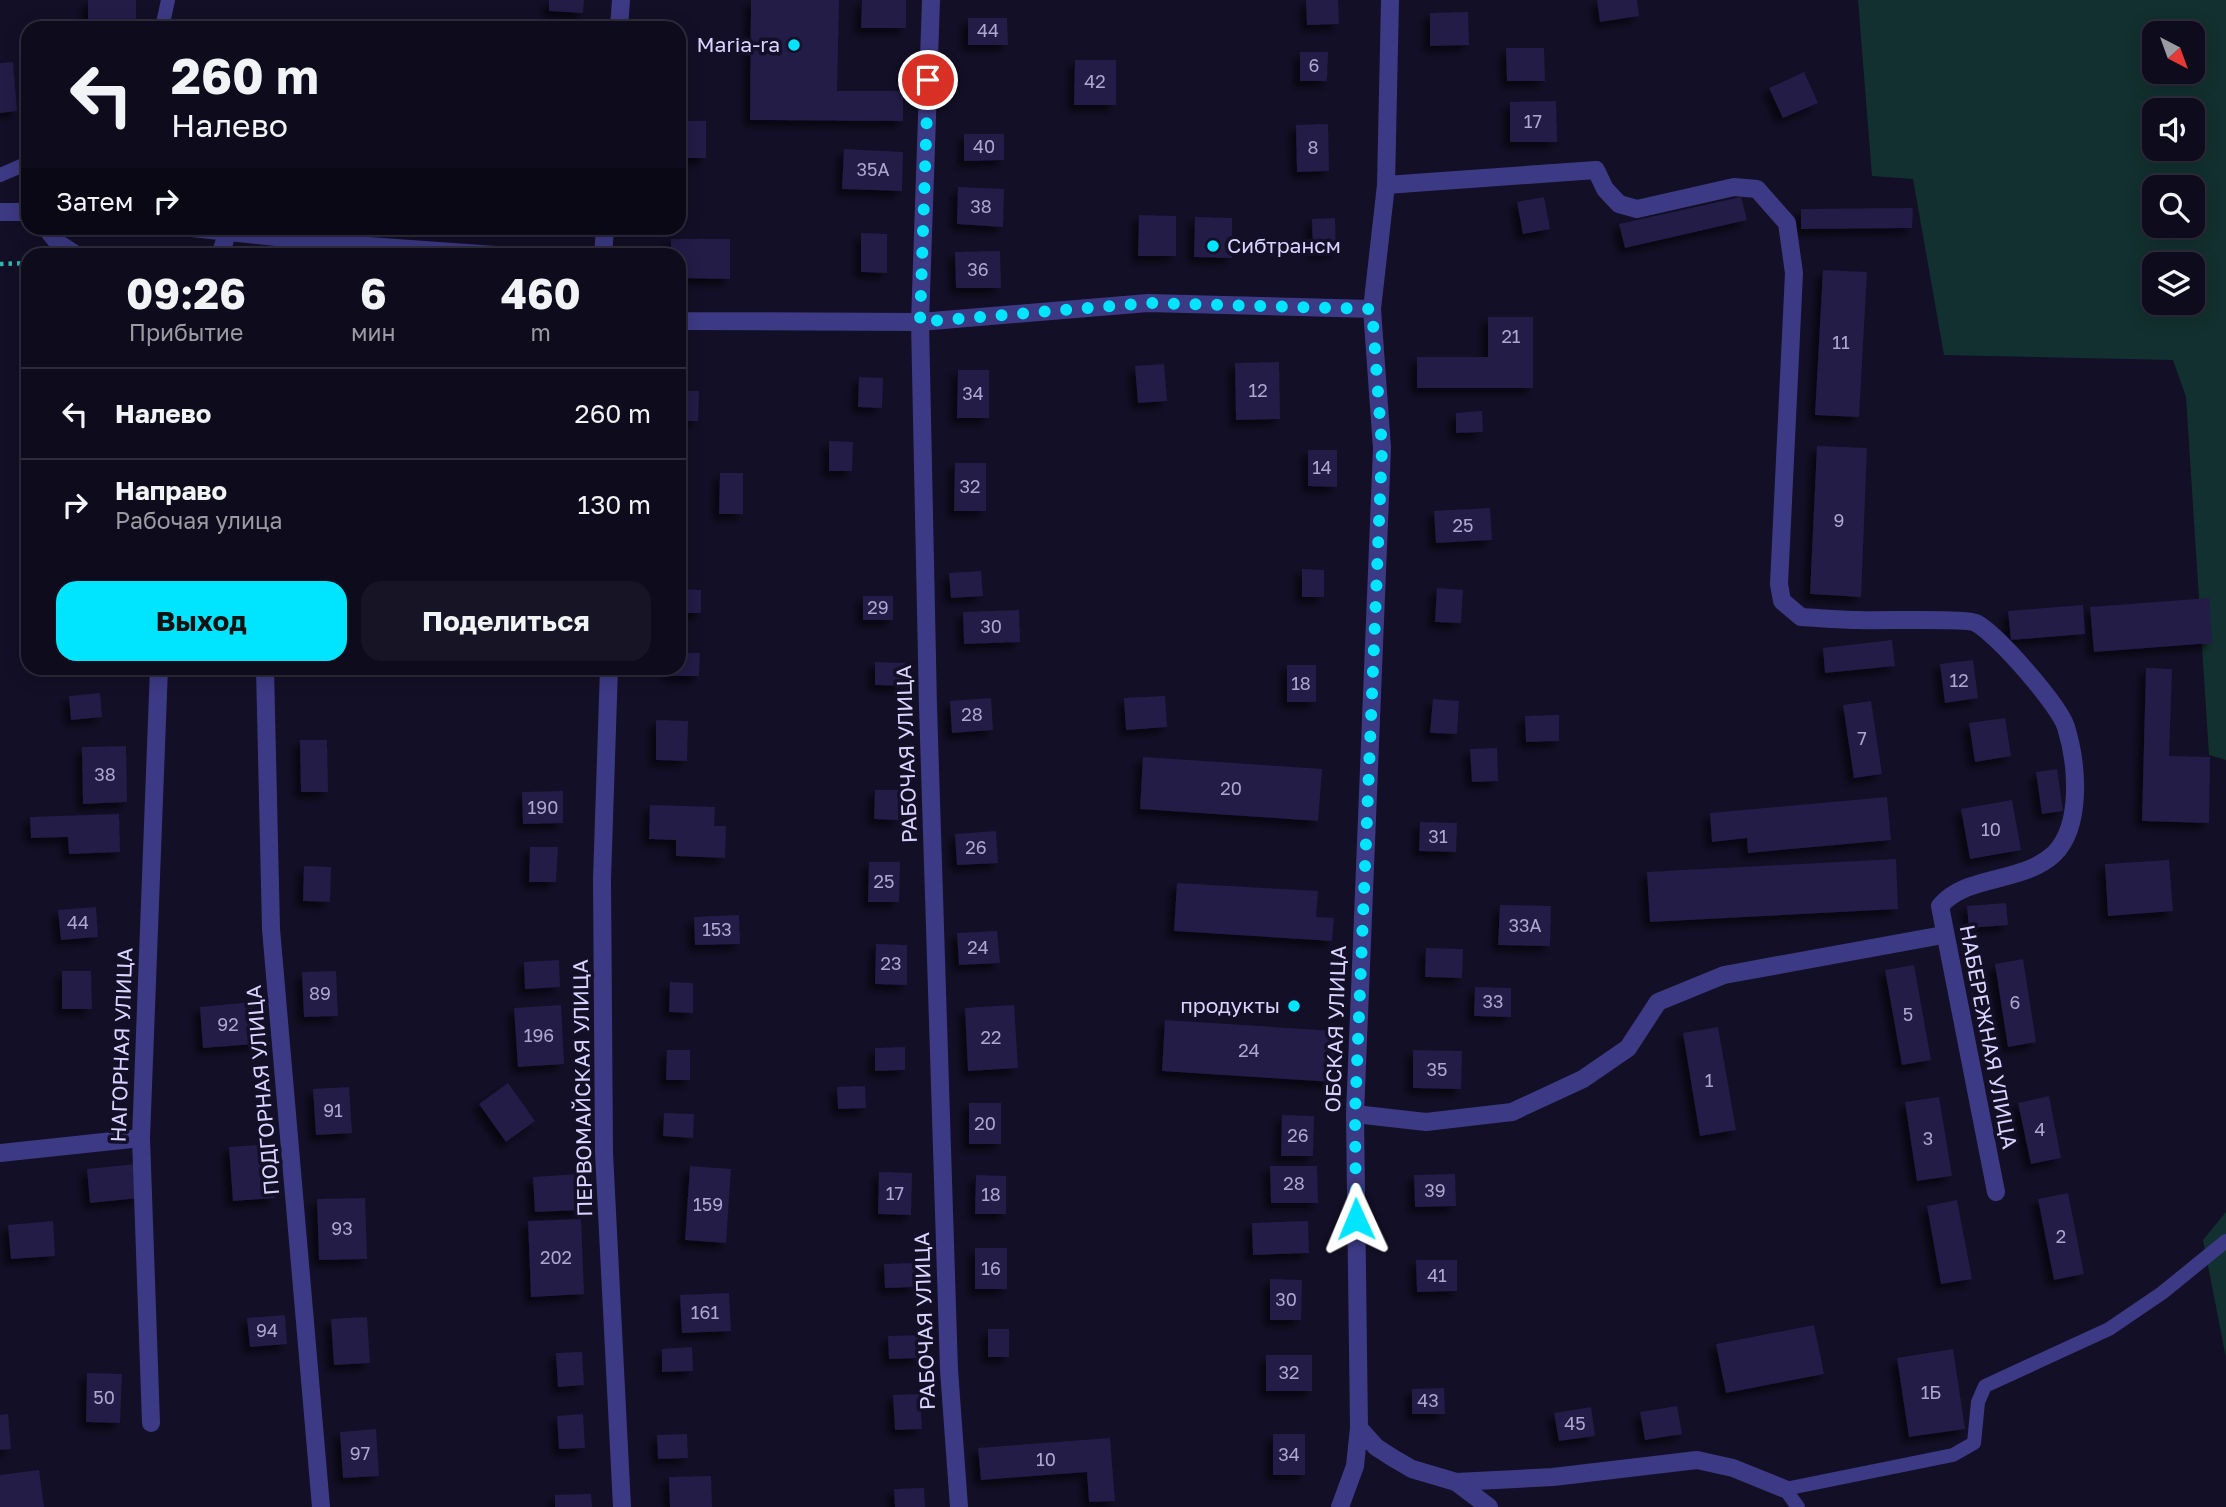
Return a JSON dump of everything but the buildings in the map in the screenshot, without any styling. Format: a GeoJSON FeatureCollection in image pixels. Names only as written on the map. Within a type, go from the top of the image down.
{"type":"FeatureCollection","features":[{"type":"Feature","properties":{"kind":"street"},"geometry":{"type":"LineString","coordinates":[[620,21],[621,0]]}},
{"type":"Feature","properties":{"kind":"street","name":"РАБОЧАЯ УЛИЦА"},"geometry":{"type":"LineString","coordinates":[[931,0],[920,322],[928,720],[948,1356],[958,1507]]}},
{"type":"Feature","properties":{"kind":"street","name":"ОБСКАЯ УЛИЦА"},"geometry":{"type":"LineString","coordinates":[[1340,1507],[1355,1465],[1359,1428],[1355,1114],[1382,448],[1372,309],[1386,185],[1390,0]]}},
{"type":"Feature","properties":{"kind":"street","name":"НАБЕРЕЖНАЯ УЛИЦА"},"geometry":{"type":"LineString","coordinates":[[1386,185],[1596,170],[1605,189],[1619,204],[1637,209],[1734,187],[1756,189],[1787,223],[1794,273],[1779,584],[1783,601],[1801,617],[1975,622],[2002,645],[2047,697],[2065,726],[2076,792],[2073,824],[2054,853],[2025,873],[1951,893],[1940,906],[1943,935],[1996,1192]]}},
{"type":"Feature","properties":{"kind":"street"},"geometry":{"type":"LineString","coordinates":[[0,212],[21,212]]}},
{"type":"Feature","properties":{"kind":"street"},"geometry":{"type":"LineString","coordinates":[[52,235],[66,248]]}},
{"type":"Feature","properties":{"kind":"street"},"geometry":{"type":"LineString","coordinates":[[268,235],[396,248]]}},
{"type":"Feature","properties":{"kind":"street"},"geometry":{"type":"LineString","coordinates":[[686,321],[920,322],[1148,303],[1372,309]]}},
{"type":"Feature","properties":{"kind":"street","name":"НАГОРНАЯ УЛИЦА"},"geometry":{"type":"LineString","coordinates":[[151,1423],[141,1138],[159,675]]}},
{"type":"Feature","properties":{"kind":"street","name":"ПОДГОРНАЯ УЛИЦА"},"geometry":{"type":"LineString","coordinates":[[265,675],[271,929],[321,1507]]}},
{"type":"Feature","properties":{"kind":"street","name":"ПЕРВОМАЙСКАЯ УЛИЦА"},"geometry":{"type":"LineString","coordinates":[[609,675],[602,879],[604,1153],[622,1507]]}},
{"type":"Feature","properties":{"kind":"street"},"geometry":{"type":"LineString","coordinates":[[1355,1114],[1426,1122],[1512,1112],[1583,1079],[1628,1048],[1658,1003],[1690,987],[1738,972],[1943,935]]}},
{"type":"Feature","properties":{"kind":"street"},"geometry":{"type":"LineString","coordinates":[[0,1153],[141,1138]]}},
{"type":"Feature","properties":{"kind":"street"},"geometry":{"type":"LineString","coordinates":[[1359,1428],[1376,1447],[1412,1469],[1456,1482],[1553,1477],[1697,1460],[1733,1468],[1785,1489]]}},
{"type":"Feature","properties":{"kind":"street"},"geometry":{"type":"LineString","coordinates":[[1456,1482],[1489,1507]]}},
{"type":"Feature","properties":{"kind":"lane"},"geometry":{"type":"LineString","coordinates":[[164,21],[168,0]]}},
{"type":"Feature","properties":{"kind":"lane"},"geometry":{"type":"LineString","coordinates":[[0,175],[21,166]]}},
{"type":"Feature","properties":{"kind":"lane"},"geometry":{"type":"LineString","coordinates":[[1798,1507],[1785,1489],[1953,1455],[1974,1443],[1978,1402],[1985,1386],[2109,1329],[2162,1293],[2226,1241]]}},
{"type":"Feature","properties":{"kind":"path"},"geometry":{"type":"LineString","coordinates":[[0,264],[21,263]]}},
{"type":"Feature","properties":{"kind":"green space"},"geometry":{"type":"Polygon","coordinates":[[[1858,0],[2226,0],[2226,760],[2209,755],[2186,397],[2173,360],[1944,355],[1913,179],[1872,176],[1858,0]]]}},
{"type":"Feature","properties":{"kind":"green space"},"geometry":{"type":"Polygon","coordinates":[[[2226,1212],[2226,1358],[2203,1240],[2226,1212]]]}},
{"type":"Feature","properties":{"kind":"place","name":"Maria-ra"},"geometry":{"type":"Point","coordinates":[794,45]}},
{"type":"Feature","properties":{"kind":"place","name":"Сибтрансм"},"geometry":{"type":"Point","coordinates":[1213,246]}},
{"type":"Feature","properties":{"kind":"place","name":"продукты"},"geometry":{"type":"Point","coordinates":[1294,1006]}},
{"type":"Feature","properties":{"kind":"route"},"geometry":{"type":"LineString","coordinates":[[928,80],[920,322],[1148,303],[1372,309],[1382,448],[1355,1114],[1356,1219]]}}]}
